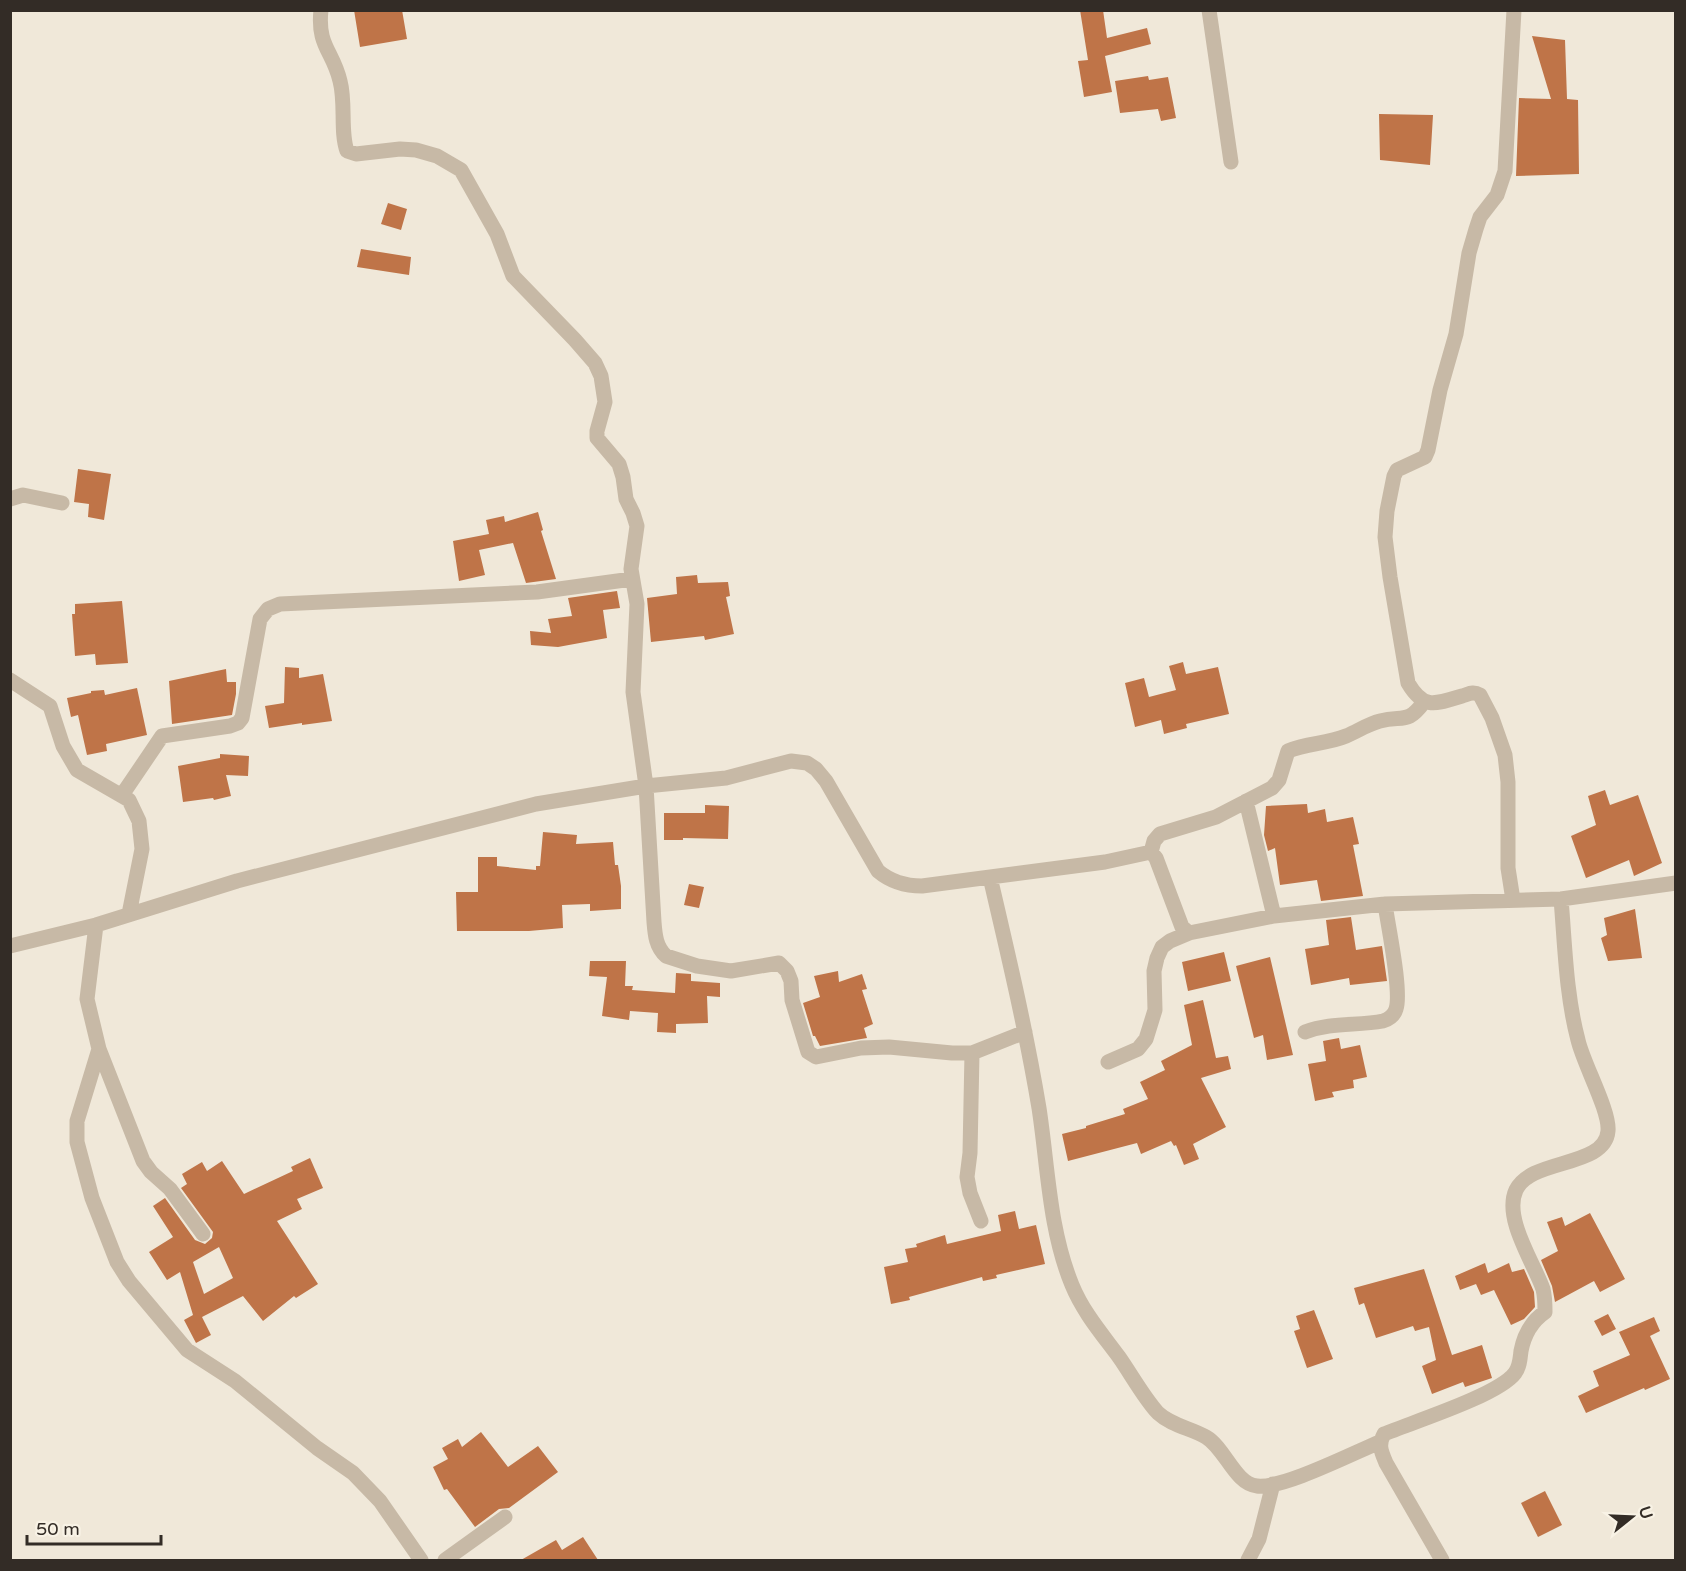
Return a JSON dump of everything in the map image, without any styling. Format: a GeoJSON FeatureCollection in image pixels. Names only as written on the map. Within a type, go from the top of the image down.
{"type":"FeatureCollection","features":[{"type":"Feature","properties":{"kind":"street"},"geometry":{"type":"LineString","coordinates":[[321,10],[320,35],[340,79],[343,93],[347,151],[356,154],[400,149],[416,150],[437,156],[461,170],[497,234],[513,276],[557,320],[598,369],[605,402],[597,438],[619,464],[626,499],[636,526],[632,556],[632,579],[637,604],[633,692],[646,786],[654,922],[658,946],[666,956],[697,966],[731,970],[779,963],[784,967],[791,981],[792,1000],[808,1052],[812,1056],[824,1056],[861,1048],[889,1047],[972,1053],[1025,1032]]}},
{"type":"Feature","properties":{"kind":"street"},"geometry":{"type":"LineString","coordinates":[[1209,10],[1231,162]]}},
{"type":"Feature","properties":{"kind":"street"},"geometry":{"type":"LineString","coordinates":[[1514,10],[1505,171],[1497,195],[1480,218],[1469,253],[1456,334],[1440,390],[1428,450],[1425,457],[1397,470],[1394,476],[1387,511],[1385,537],[1408,683],[1416,697],[1424,702],[1434,703],[1473,692],[1480,695],[1489,710],[1505,755],[1508,782],[1508,868],[1514,900]]}},
{"type":"Feature","properties":{"kind":"street"},"geometry":{"type":"LineString","coordinates":[[10,499],[23,495],[62,503]]}},
{"type":"Feature","properties":{"kind":"street"},"geometry":{"type":"LineString","coordinates":[[122,795],[162,736],[230,726],[238,723],[242,718],[260,620],[272,606],[537,592],[632,579]]}},
{"type":"Feature","properties":{"kind":"street"},"geometry":{"type":"LineString","coordinates":[[10,680],[50,706],[63,746],[78,770],[129,800],[139,821],[142,849],[129,914]]}},
{"type":"Feature","properties":{"kind":"street"},"geometry":{"type":"LineString","coordinates":[[1151,852],[1154,840],[1160,834],[1216,817],[1272,788],[1279,780],[1288,751],[1306,745],[1326,743],[1382,720],[1406,718],[1415,714],[1424,702]]}},
{"type":"Feature","properties":{"kind":"street"},"geometry":{"type":"LineString","coordinates":[[10,946],[96,925],[237,881],[513,809],[646,786],[726,778],[791,761],[807,763],[816,769],[826,781],[878,871],[889,880],[900,884],[922,886],[1105,862],[1151,852]]}},
{"type":"Feature","properties":{"kind":"street"},"geometry":{"type":"LineString","coordinates":[[1246,801],[1274,916]]}},
{"type":"Feature","properties":{"kind":"street"},"geometry":{"type":"LineString","coordinates":[[1151,852],[1156,858],[1182,927],[1189,933]]}},
{"type":"Feature","properties":{"kind":"street"},"geometry":{"type":"LineString","coordinates":[[990,877],[1025,1032],[1039,1107],[1057,1241],[1072,1286],[1089,1318],[1159,1413],[1187,1430],[1208,1437],[1224,1454],[1240,1478],[1249,1484],[1257,1486],[1273,1484],[1380,1442]]}},
{"type":"Feature","properties":{"kind":"street"},"geometry":{"type":"LineString","coordinates":[[1108,1062],[1138,1049],[1146,1039],[1155,1010],[1154,971],[1157,958],[1162,947],[1189,933],[1274,916],[1385,904],[1561,899],[1676,883]]}},
{"type":"Feature","properties":{"kind":"street"},"geometry":{"type":"LineString","coordinates":[[1442,1560],[1386,1463],[1380,1449],[1380,1442],[1384,1434],[1496,1388],[1514,1375],[1519,1367],[1525,1334],[1545,1312],[1542,1288],[1514,1220],[1516,1190],[1523,1181],[1537,1172],[1591,1153],[1606,1140],[1609,1129],[1602,1103],[1578,1040],[1561,899]]}},
{"type":"Feature","properties":{"kind":"street"},"geometry":{"type":"LineString","coordinates":[[1305,1032],[1331,1025],[1385,1021],[1393,1016],[1397,1008],[1397,991],[1385,904]]}},
{"type":"Feature","properties":{"kind":"street"},"geometry":{"type":"LineString","coordinates":[[96,925],[87,999],[99,1049],[143,1161],[151,1172],[170,1189],[203,1234]]}},
{"type":"Feature","properties":{"kind":"street"},"geometry":{"type":"LineString","coordinates":[[99,1049],[77,1121],[77,1142],[92,1198],[117,1262],[129,1281],[187,1350],[235,1381],[316,1448],[353,1473],[380,1501],[421,1560]]}},
{"type":"Feature","properties":{"kind":"street"},"geometry":{"type":"LineString","coordinates":[[972,1053],[970,1153],[967,1177],[970,1194],[981,1221]]}},
{"type":"Feature","properties":{"kind":"street"},"geometry":{"type":"LineString","coordinates":[[1248,1560],[1259,1539],[1273,1484]]}},
{"type":"Feature","properties":{"kind":"street"},"geometry":{"type":"LineString","coordinates":[[445,1560],[505,1517]]}},
{"type":"Feature","properties":{"kind":"building"},"geometry":{"type":"Polygon","coordinates":[[[354,10],[402,10],[407,39],[360,47],[354,10]]]}},
{"type":"Feature","properties":{"kind":"building"},"geometry":{"type":"Polygon","coordinates":[[[1080,10],[1103,10],[1107,38],[1147,28],[1151,44],[1105,56],[1112,92],[1084,97],[1078,61],[1088,60],[1080,10]]]}},
{"type":"Feature","properties":{"kind":"building"},"geometry":{"type":"Polygon","coordinates":[[[1532,36],[1565,40],[1567,99],[1578,100],[1579,174],[1516,176],[1519,98],[1551,99],[1532,36]]]}},
{"type":"Feature","properties":{"kind":"building"},"geometry":{"type":"Polygon","coordinates":[[[1148,76],[1149,80],[1168,77],[1176,118],[1161,121],[1158,109],[1120,113],[1115,81],[1148,76]]]}},
{"type":"Feature","properties":{"kind":"building"},"geometry":{"type":"Polygon","coordinates":[[[1379,114],[1433,115],[1430,165],[1380,160],[1379,114]]]}},
{"type":"Feature","properties":{"kind":"building"},"geometry":{"type":"Polygon","coordinates":[[[388,203],[407,209],[401,230],[381,224],[388,203]]]}},
{"type":"Feature","properties":{"kind":"building"},"geometry":{"type":"Polygon","coordinates":[[[361,249],[411,257],[409,275],[357,267],[361,249]]]}},
{"type":"Feature","properties":{"kind":"building"},"geometry":{"type":"Polygon","coordinates":[[[78,469],[111,474],[104,520],[88,517],[89,504],[74,502],[78,469]]]}},
{"type":"Feature","properties":{"kind":"building"},"geometry":{"type":"Polygon","coordinates":[[[538,512],[543,530],[541,531],[556,579],[526,583],[513,543],[479,550],[485,575],[459,581],[453,541],[489,534],[486,520],[504,516],[505,522],[538,512]]]}},
{"type":"Feature","properties":{"kind":"building"},"geometry":{"type":"Polygon","coordinates":[[[697,575],[698,583],[728,582],[730,596],[726,597],[734,634],[705,640],[704,636],[651,642],[647,598],[677,594],[676,577],[697,575]]]}},
{"type":"Feature","properties":{"kind":"building"},"geometry":{"type":"Polygon","coordinates":[[[617,591],[620,608],[603,610],[607,638],[558,647],[531,645],[530,631],[551,633],[548,619],[572,616],[568,598],[617,591]]]}},
{"type":"Feature","properties":{"kind":"building"},"geometry":{"type":"Polygon","coordinates":[[[122,601],[128,663],[96,665],[95,654],[75,656],[72,614],[75,614],[75,604],[122,601]]]}},
{"type":"Feature","properties":{"kind":"building"},"geometry":{"type":"Polygon","coordinates":[[[1183,662],[1186,674],[1218,667],[1229,714],[1186,724],[1187,728],[1164,734],[1161,720],[1135,727],[1125,683],[1144,678],[1149,697],[1176,690],[1169,666],[1183,662]]]}},
{"type":"Feature","properties":{"kind":"building"},"geometry":{"type":"Polygon","coordinates":[[[285,667],[299,668],[299,678],[323,674],[332,721],[269,728],[265,706],[284,703],[285,667]]]}},
{"type":"Feature","properties":{"kind":"building"},"geometry":{"type":"Polygon","coordinates":[[[226,669],[227,682],[236,682],[232,715],[172,724],[169,681],[226,669]]]}},
{"type":"Feature","properties":{"kind":"building"},"geometry":{"type":"Polygon","coordinates":[[[137,688],[147,735],[106,744],[107,751],[87,755],[78,715],[71,717],[67,698],[91,693],[91,691],[104,690],[105,695],[137,688]]]}},
{"type":"Feature","properties":{"kind":"building"},"geometry":{"type":"Polygon","coordinates":[[[220,754],[249,756],[248,776],[226,775],[231,796],[214,800],[213,798],[183,802],[178,766],[220,758],[220,754]]]}},
{"type":"Feature","properties":{"kind":"building"},"geometry":{"type":"Polygon","coordinates":[[[1605,790],[1610,805],[1638,795],[1662,863],[1634,876],[1629,860],[1586,878],[1571,836],[1596,825],[1588,796],[1605,790]]]}},
{"type":"Feature","properties":{"kind":"building"},"geometry":{"type":"Polygon","coordinates":[[[1307,804],[1308,813],[1325,809],[1327,822],[1353,817],[1359,844],[1353,845],[1363,896],[1321,901],[1317,880],[1280,885],[1275,848],[1268,851],[1264,835],[1266,806],[1307,804]]]}},
{"type":"Feature","properties":{"kind":"building"},"geometry":{"type":"Polygon","coordinates":[[[705,805],[729,806],[728,839],[664,840],[664,813],[705,813],[705,805]]]}},
{"type":"Feature","properties":{"kind":"building"},"geometry":{"type":"Polygon","coordinates":[[[543,832],[577,835],[576,844],[613,842],[615,865],[618,865],[621,886],[621,909],[590,911],[590,904],[562,905],[563,928],[529,931],[457,931],[456,892],[478,892],[478,857],[497,857],[497,866],[536,870],[536,866],[540,866],[543,832]]]}},
{"type":"Feature","properties":{"kind":"building"},"geometry":{"type":"Polygon","coordinates":[[[689,884],[704,887],[699,908],[684,905],[689,884]]]}},
{"type":"Feature","properties":{"kind":"building"},"geometry":{"type":"Polygon","coordinates":[[[1635,909],[1642,958],[1608,961],[1601,938],[1607,935],[1604,918],[1635,909]]]}},
{"type":"Feature","properties":{"kind":"building"},"geometry":{"type":"Polygon","coordinates":[[[1351,917],[1356,950],[1382,946],[1387,981],[1350,985],[1349,978],[1311,985],[1305,949],[1329,945],[1326,920],[1351,917]]]}},
{"type":"Feature","properties":{"kind":"building"},"geometry":{"type":"Polygon","coordinates":[[[1224,952],[1231,981],[1188,991],[1182,962],[1224,952]]]}},
{"type":"Feature","properties":{"kind":"building"},"geometry":{"type":"Polygon","coordinates":[[[1270,957],[1293,1055],[1267,1060],[1263,1035],[1254,1038],[1236,966],[1270,957]]]}},
{"type":"Feature","properties":{"kind":"building"},"geometry":{"type":"Polygon","coordinates":[[[590,961],[626,961],[625,986],[633,986],[632,990],[675,993],[676,973],[691,974],[691,981],[720,983],[720,997],[707,996],[708,1023],[676,1024],[676,1033],[657,1032],[658,1013],[630,1011],[629,1020],[602,1016],[607,977],[589,976],[590,961]]]}},
{"type":"Feature","properties":{"kind":"building"},"geometry":{"type":"Polygon","coordinates":[[[838,971],[839,982],[862,974],[867,989],[862,990],[873,1024],[864,1028],[867,1038],[820,1046],[813,1036],[803,1003],[820,997],[814,976],[838,971]]]}},
{"type":"Feature","properties":{"kind":"building"},"geometry":{"type":"Polygon","coordinates":[[[1203,1000],[1216,1058],[1228,1056],[1231,1069],[1201,1078],[1226,1127],[1193,1144],[1199,1159],[1184,1165],[1176,1145],[1174,1146],[1171,1141],[1141,1154],[1137,1143],[1068,1161],[1062,1134],[1125,1114],[1123,1109],[1148,1099],[1140,1082],[1165,1070],[1161,1061],[1192,1045],[1184,1005],[1203,1000]]]}},
{"type":"Feature","properties":{"kind":"building"},"geometry":{"type":"Polygon","coordinates":[[[1339,1038],[1341,1049],[1360,1045],[1367,1077],[1353,1080],[1354,1088],[1332,1092],[1334,1097],[1315,1101],[1308,1064],[1326,1061],[1323,1041],[1339,1038]]]}},
{"type":"Feature","properties":{"kind":"building"},"geometry":{"type":"Polygon","coordinates":[[[310,1158],[323,1188],[297,1199],[302,1209],[277,1221],[318,1284],[296,1298],[294,1296],[263,1321],[243,1296],[202,1317],[211,1335],[196,1343],[184,1320],[193,1315],[180,1272],[167,1280],[149,1252],[173,1237],[153,1206],[165,1198],[195,1240],[205,1244],[212,1238],[213,1232],[181,1188],[187,1184],[182,1174],[202,1162],[207,1171],[222,1161],[244,1194],[293,1171],[291,1167],[310,1158]],[[219,1247],[193,1262],[204,1294],[233,1278],[219,1247]]]}},
{"type":"Feature","properties":{"kind":"building"},"geometry":{"type":"Polygon","coordinates":[[[1015,1211],[1019,1229],[1036,1225],[1045,1264],[996,1275],[997,1278],[983,1281],[982,1277],[891,1304],[884,1267],[908,1262],[905,1249],[917,1247],[916,1244],[945,1235],[947,1244],[1001,1231],[998,1215],[1015,1211]]]}},
{"type":"Feature","properties":{"kind":"building"},"geometry":{"type":"Polygon","coordinates":[[[1590,1213],[1625,1279],[1600,1292],[1594,1281],[1555,1302],[1552,1286],[1541,1260],[1558,1251],[1547,1222],[1562,1217],[1565,1226],[1590,1213]]]}},
{"type":"Feature","properties":{"kind":"building"},"geometry":{"type":"Polygon","coordinates":[[[1485,1263],[1488,1273],[1509,1263],[1512,1272],[1524,1269],[1534,1292],[1535,1307],[1524,1319],[1511,1325],[1494,1290],[1481,1295],[1476,1284],[1460,1290],[1455,1276],[1485,1263]]]}},
{"type":"Feature","properties":{"kind":"building"},"geometry":{"type":"Polygon","coordinates":[[[1424,1269],[1452,1355],[1482,1345],[1492,1378],[1465,1387],[1463,1382],[1432,1394],[1422,1366],[1436,1360],[1429,1327],[1415,1331],[1413,1326],[1376,1338],[1364,1303],[1359,1305],[1354,1288],[1424,1269]]]}},
{"type":"Feature","properties":{"kind":"building"},"geometry":{"type":"Polygon","coordinates":[[[1314,1310],[1333,1359],[1307,1368],[1294,1331],[1300,1329],[1296,1316],[1314,1310]]]}},
{"type":"Feature","properties":{"kind":"building"},"geometry":{"type":"Polygon","coordinates":[[[1608,1314],[1616,1329],[1602,1336],[1594,1321],[1608,1314]]]}},
{"type":"Feature","properties":{"kind":"building"},"geometry":{"type":"Polygon","coordinates":[[[1654,1317],[1660,1331],[1650,1336],[1670,1379],[1586,1413],[1578,1396],[1599,1386],[1593,1371],[1630,1355],[1619,1332],[1654,1317]]]}},
{"type":"Feature","properties":{"kind":"building"},"geometry":{"type":"Polygon","coordinates":[[[481,1432],[508,1467],[538,1446],[558,1472],[509,1508],[499,1509],[475,1527],[447,1489],[444,1490],[433,1467],[448,1459],[442,1448],[458,1439],[462,1447],[481,1432]]]}},
{"type":"Feature","properties":{"kind":"building"},"geometry":{"type":"Polygon","coordinates":[[[1545,1491],[1562,1525],[1538,1537],[1521,1503],[1545,1491]]]}},
{"type":"Feature","properties":{"kind":"building"},"geometry":{"type":"Polygon","coordinates":[[[583,1537],[598,1560],[521,1560],[556,1540],[562,1550],[583,1537]]]}}]}
